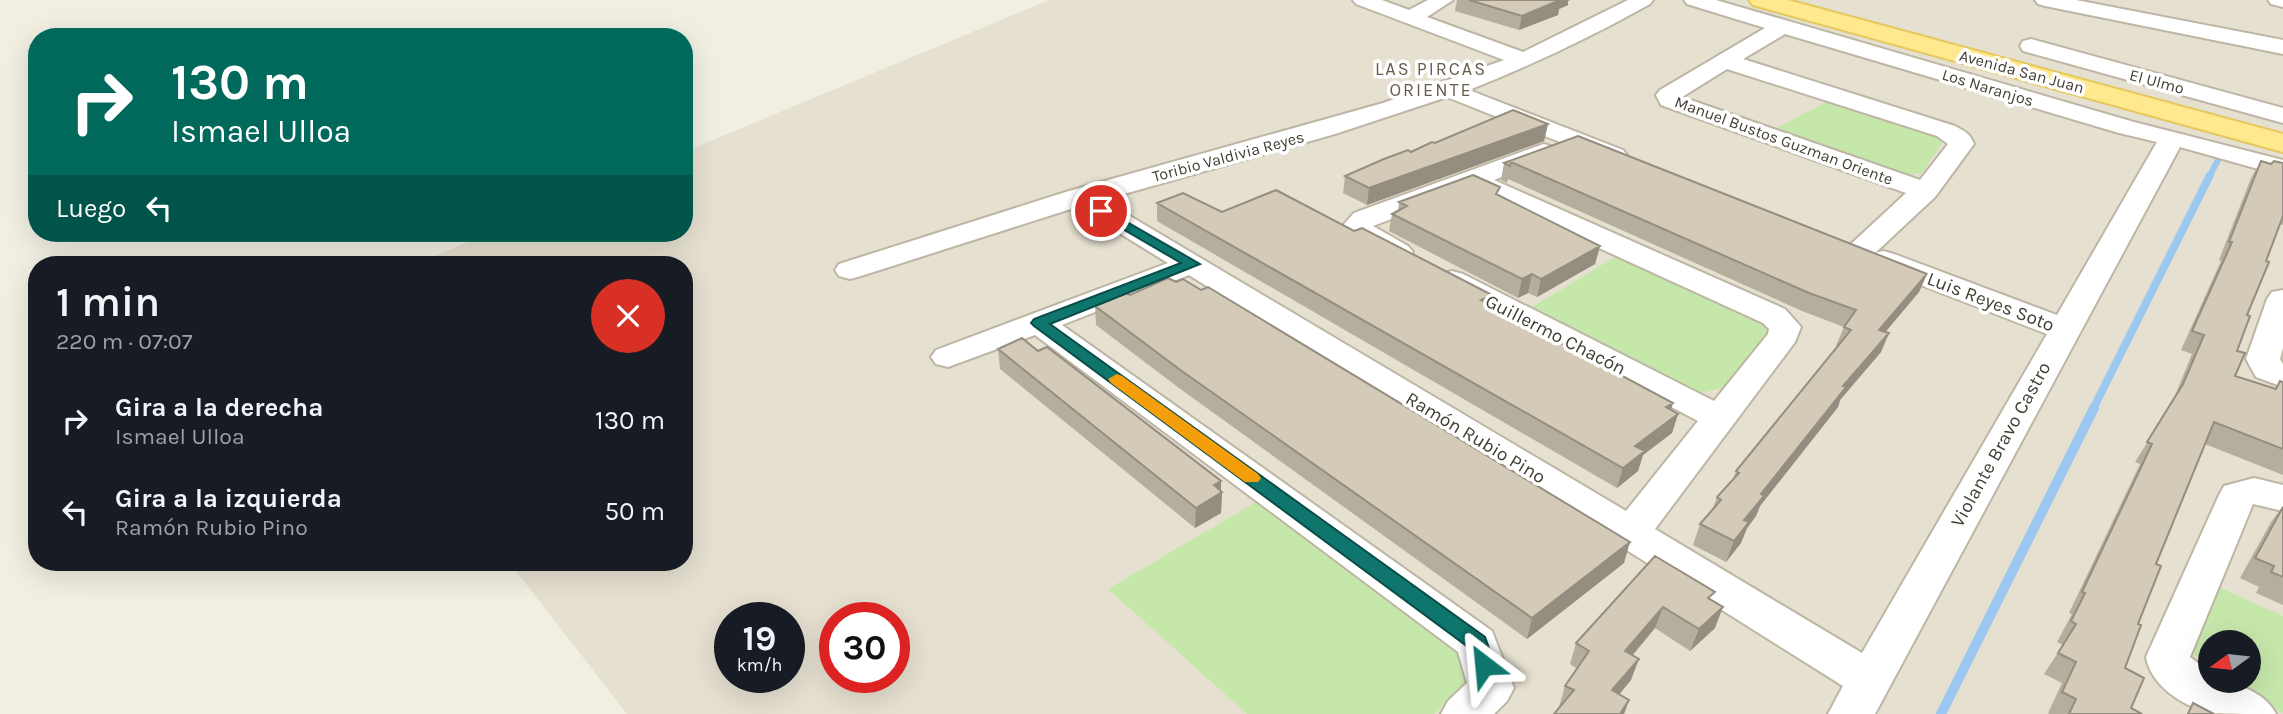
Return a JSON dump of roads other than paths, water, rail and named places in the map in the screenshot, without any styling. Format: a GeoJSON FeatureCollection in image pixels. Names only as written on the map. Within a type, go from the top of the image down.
{"type":"FeatureCollection","features":[{"type":"Feature","properties":{"kind":"main road","name":"Avenida San Juan"},"geometry":{"type":"LineString","coordinates":[[1761,0],[2283,143]]}},
{"type":"Feature","properties":{"kind":"main road","name":"Avenida San Juan"},"geometry":{"type":"LineString","coordinates":[[1813,0],[2027,52],[2283,131]]}},
{"type":"Feature","properties":{"kind":"street"},"geometry":{"type":"LineString","coordinates":[[1363,0],[1426,9],[1543,52]]}},
{"type":"Feature","properties":{"kind":"street","name":"Toribio Valdivia Reyes"},"geometry":{"type":"LineString","coordinates":[[1543,52],[1610,0]]}},
{"type":"Feature","properties":{"kind":"street","name":"Toribio Valdivia Reyes"},"geometry":{"type":"LineString","coordinates":[[850,270],[1079,198],[1315,132],[1449,90],[1543,52],[1643,0]]}},
{"type":"Feature","properties":{"kind":"street","name":"Los Naranjos"},"geometry":{"type":"LineString","coordinates":[[1694,0],[2172,139],[2283,168]]}},
{"type":"Feature","properties":{"kind":"street"},"geometry":{"type":"LineString","coordinates":[[2027,52],[2038,0]]}},
{"type":"Feature","properties":{"kind":"street"},"geometry":{"type":"LineString","coordinates":[[2045,0],[2283,47]]}},
{"type":"Feature","properties":{"kind":"street","name":"Manuel Bustos Guzman Oriente"},"geometry":{"type":"LineString","coordinates":[[1783,26],[1668,95],[1669,100],[1925,191]]}},
{"type":"Feature","properties":{"kind":"street","name":"El Ulmo"},"geometry":{"type":"LineString","coordinates":[[2027,52],[2283,116]]}},
{"type":"Feature","properties":{"kind":"street","name":"Manuel Bustos Guzman Oriente"},"geometry":{"type":"LineString","coordinates":[[1725,61],[1946,131],[1959,138],[1961,144],[1925,191],[1847,246]]}},
{"type":"Feature","properties":{"kind":"street"},"geometry":{"type":"LineString","coordinates":[[1449,90],[1641,165]]}},
{"type":"Feature","properties":{"kind":"street","name":"Violante Bravo Castro"},"geometry":{"type":"LineString","coordinates":[[1851,714],[2172,139]]}},
{"type":"Feature","properties":{"kind":"street","name":"Guillermo Chacón"},"geometry":{"type":"LineString","coordinates":[[1576,140],[1364,219],[1358,224],[1361,232],[1720,418]]}},
{"type":"Feature","properties":{"kind":"street"},"geometry":{"type":"LineString","coordinates":[[1473,180],[1774,316],[1785,327],[1784,334],[1631,532]]}},
{"type":"Feature","properties":{"kind":"street","name":"Ramón Rubio Pino"},"geometry":{"type":"LineString","coordinates":[[1079,198],[1192,264],[1870,680]]}},
{"type":"Feature","properties":{"kind":"street","name":"Luis Reyes Soto"},"geometry":{"type":"LineString","coordinates":[[1847,246],[2064,329]]}},
{"type":"Feature","properties":{"kind":"street"},"geometry":{"type":"LineString","coordinates":[[948,357],[1192,264]]}},
{"type":"Feature","properties":{"kind":"street"},"geometry":{"type":"LineString","coordinates":[[2276,374],[2263,359],[2282,308]]}},
{"type":"Feature","properties":{"kind":"street"},"geometry":{"type":"LineString","coordinates":[[1039,323],[1477,643],[1491,688],[1464,714]]}},
{"type":"Feature","properties":{"kind":"street"},"geometry":{"type":"LineString","coordinates":[[2253,714],[2185,680],[2170,668],[2168,657],[2238,495],[2254,491],[2283,498]]}},
{"type":"Feature","properties":{"kind":"waterway"},"geometry":{"type":"LineString","coordinates":[[2209,177],[2218,160]]}},
{"type":"Feature","properties":{"kind":"waterway"},"geometry":{"type":"LineString","coordinates":[[2093,409],[2209,177]]}},
{"type":"Feature","properties":{"kind":"waterway"},"geometry":{"type":"LineString","coordinates":[[1941,714],[2094,408]]}},
{"type":"Feature","properties":{"kind":"district","name":"LAS PIRCAS ORIENTE"},"geometry":{"type":"Point","coordinates":[1431,79]}}]}
